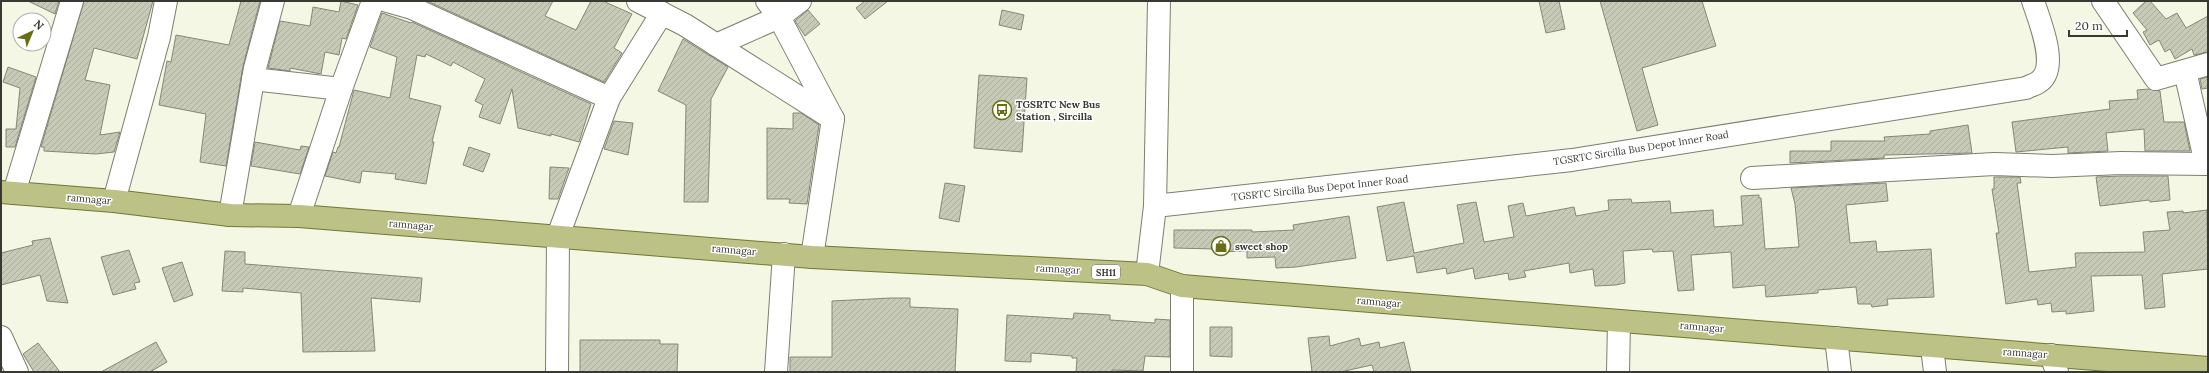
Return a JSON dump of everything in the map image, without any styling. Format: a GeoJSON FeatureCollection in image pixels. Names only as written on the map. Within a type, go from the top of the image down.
{"type":"FeatureCollection","features":[{"type":"Feature","properties":{"kind":"main road","name":"ramnagar"},"geometry":{"type":"LineString","coordinates":[[7,192],[114,201],[230,215],[299,216],[812,256],[1147,274],[1182,286],[1836,338],[1932,347],[2054,364],[2208,368]]}},
{"type":"Feature","properties":{"kind":"street"},"geometry":{"type":"LineString","coordinates":[[7,192],[72,1]]}},
{"type":"Feature","properties":{"kind":"street"},"geometry":{"type":"LineString","coordinates":[[114,201],[159,37],[166,1]]}},
{"type":"Feature","properties":{"kind":"street"},"geometry":{"type":"LineString","coordinates":[[230,215],[253,79],[273,1]]}},
{"type":"Feature","properties":{"kind":"street"},"geometry":{"type":"LineString","coordinates":[[299,216],[341,89],[373,1]]}},
{"type":"Feature","properties":{"kind":"street"},"geometry":{"type":"LineString","coordinates":[[387,1],[412,8],[609,98]]}},
{"type":"Feature","properties":{"kind":"street"},"geometry":{"type":"LineString","coordinates":[[638,1],[666,7],[685,24],[716,45],[833,119]]}},
{"type":"Feature","properties":{"kind":"street"},"geometry":{"type":"LineString","coordinates":[[716,45],[773,9],[800,1]]}},
{"type":"Feature","properties":{"kind":"street"},"geometry":{"type":"LineString","coordinates":[[1147,274],[1155,206],[1159,1]]}},
{"type":"Feature","properties":{"kind":"street","name":"TGSRTC Sircilla Bus Depot Inner Road"},"geometry":{"type":"LineString","coordinates":[[1155,206],[1572,160],[2026,88],[2039,83],[2046,72],[2049,54],[2033,1]]}},
{"type":"Feature","properties":{"kind":"street"},"geometry":{"type":"LineString","coordinates":[[2103,1],[2156,79],[2208,64]]}},
{"type":"Feature","properties":{"kind":"street"},"geometry":{"type":"LineString","coordinates":[[558,372],[558,236],[609,98],[666,7]]}},
{"type":"Feature","properties":{"kind":"street"},"geometry":{"type":"LineString","coordinates":[[773,9],[833,119],[812,256]]}},
{"type":"Feature","properties":{"kind":"street"},"geometry":{"type":"LineString","coordinates":[[1752,178],[1987,164],[2052,166],[2121,163],[2207,164],[2185,71]]}},
{"type":"Feature","properties":{"kind":"street"},"geometry":{"type":"LineString","coordinates":[[253,79],[341,89]]}},
{"type":"Feature","properties":{"kind":"street"},"geometry":{"type":"LineString","coordinates":[[776,372],[784,254]]}},
{"type":"Feature","properties":{"kind":"street"},"geometry":{"type":"LineString","coordinates":[[1182,286],[1182,372]]}},
{"type":"Feature","properties":{"kind":"street"},"geometry":{"type":"LineString","coordinates":[[1618,372],[1619,321]]}},
{"type":"Feature","properties":{"kind":"street"},"geometry":{"type":"LineString","coordinates":[[1,337],[17,372]]}},
{"type":"Feature","properties":{"kind":"street"},"geometry":{"type":"LineString","coordinates":[[1836,338],[1840,372]]}},
{"type":"Feature","properties":{"kind":"street"},"geometry":{"type":"LineString","coordinates":[[1932,347],[1935,372]]}},
{"type":"Feature","properties":{"kind":"building"},"geometry":{"type":"Polygon","coordinates":[[[28,1],[59,1],[55,14],[28,1]]]}},
{"type":"Feature","properties":{"kind":"building"},"geometry":{"type":"Polygon","coordinates":[[[84,1],[153,1],[137,59],[94,48],[85,80],[110,85],[100,135],[120,132],[114,152],[96,154],[44,151],[44,147],[41,147],[84,1]]]}},
{"type":"Feature","properties":{"kind":"building"},"geometry":{"type":"Polygon","coordinates":[[[241,1],[260,1],[243,66],[226,166],[200,162],[206,114],[159,105],[167,61],[171,62],[176,35],[229,45],[241,1]]]}},
{"type":"Feature","properties":{"kind":"building"},"geometry":{"type":"Polygon","coordinates":[[[341,1],[358,5],[346,39],[342,38],[339,55],[325,52],[321,74],[290,68],[290,71],[268,68],[280,21],[310,26],[313,7],[339,12],[341,1]]]}},
{"type":"Feature","properties":{"kind":"building"},"geometry":{"type":"Polygon","coordinates":[[[427,1],[553,1],[545,16],[576,30],[591,1],[603,1],[632,14],[614,48],[622,53],[604,82],[427,1]]]}},
{"type":"Feature","properties":{"kind":"building"},"geometry":{"type":"Polygon","coordinates":[[[865,1],[888,1],[865,19],[856,8],[865,1]]]}},
{"type":"Feature","properties":{"kind":"building"},"geometry":{"type":"Polygon","coordinates":[[[1539,1],[1559,1],[1565,29],[1546,33],[1539,1]]]}},
{"type":"Feature","properties":{"kind":"building"},"geometry":{"type":"Polygon","coordinates":[[[1600,1],[1702,1],[1716,46],[1642,68],[1658,125],[1637,131],[1600,1]]]}},
{"type":"Feature","properties":{"kind":"building"},"geometry":{"type":"Polygon","coordinates":[[[2146,1],[2150,1],[2166,19],[2177,13],[2186,28],[2208,16],[2208,52],[2194,55],[2192,49],[2175,59],[2170,49],[2165,52],[2159,40],[2150,45],[2143,32],[2147,30],[2133,13],[2146,1]]]}},
{"type":"Feature","properties":{"kind":"building"},"geometry":{"type":"Polygon","coordinates":[[[808,10],[820,24],[805,36],[795,21],[808,10]]]}},
{"type":"Feature","properties":{"kind":"building"},"geometry":{"type":"Polygon","coordinates":[[[1002,10],[1024,15],[1021,30],[999,25],[1002,10]]]}},
{"type":"Feature","properties":{"kind":"building"},"geometry":{"type":"Polygon","coordinates":[[[382,13],[411,23],[412,22],[591,104],[579,142],[551,134],[551,136],[518,128],[512,89],[500,124],[479,117],[483,105],[475,101],[485,79],[453,62],[451,66],[426,54],[425,57],[417,55],[409,98],[441,106],[432,142],[434,142],[426,184],[395,179],[396,174],[362,171],[360,183],[325,176],[333,152],[336,153],[339,147],[354,90],[390,98],[397,57],[370,47],[382,13]]]}},
{"type":"Feature","properties":{"kind":"building"},"geometry":{"type":"Polygon","coordinates":[[[683,39],[728,67],[711,99],[708,202],[684,202],[686,105],[658,91],[683,39]]]}},
{"type":"Feature","properties":{"kind":"building"},"geometry":{"type":"Polygon","coordinates":[[[8,67],[36,77],[15,147],[6,147],[6,129],[16,129],[20,88],[3,82],[8,67]]]}},
{"type":"Feature","properties":{"kind":"building"},"geometry":{"type":"Polygon","coordinates":[[[979,75],[1027,78],[1022,152],[974,148],[979,75]]]}},
{"type":"Feature","properties":{"kind":"building"},"geometry":{"type":"Polygon","coordinates":[[[2208,77],[2208,88],[2202,89],[2200,79],[2208,77]]]}},
{"type":"Feature","properties":{"kind":"building"},"geometry":{"type":"Polygon","coordinates":[[[2149,89],[2160,91],[2164,122],[2184,122],[2190,151],[2145,151],[2144,129],[2106,133],[2108,151],[2068,153],[2068,147],[2016,152],[2012,122],[2110,109],[2109,101],[2138,99],[2137,90],[2149,89]]]}},
{"type":"Feature","properties":{"kind":"building"},"geometry":{"type":"Polygon","coordinates":[[[793,113],[801,113],[819,125],[807,204],[789,203],[790,199],[767,199],[767,128],[793,129],[793,113]]]}},
{"type":"Feature","properties":{"kind":"building"},"geometry":{"type":"Polygon","coordinates":[[[614,121],[633,123],[628,155],[604,149],[614,121]]]}},
{"type":"Feature","properties":{"kind":"building"},"geometry":{"type":"Polygon","coordinates":[[[1968,125],[1972,153],[1884,155],[1884,158],[1790,163],[1790,151],[1831,151],[1831,141],[1885,141],[1884,137],[1930,134],[1930,131],[1968,125]]]}},
{"type":"Feature","properties":{"kind":"building"},"geometry":{"type":"Polygon","coordinates":[[[255,142],[300,150],[301,146],[309,147],[300,174],[251,166],[255,142]]]}},
{"type":"Feature","properties":{"kind":"building"},"geometry":{"type":"Polygon","coordinates":[[[469,147],[490,154],[483,172],[463,165],[469,147]]]}},
{"type":"Feature","properties":{"kind":"building"},"geometry":{"type":"Polygon","coordinates":[[[550,167],[569,168],[558,199],[549,199],[550,167]]]}},
{"type":"Feature","properties":{"kind":"building"},"geometry":{"type":"Polygon","coordinates":[[[2168,176],[2170,200],[2150,202],[2149,200],[2100,206],[2096,177],[2168,176]]]}},
{"type":"Feature","properties":{"kind":"building"},"geometry":{"type":"Polygon","coordinates":[[[1994,177],[2020,177],[2021,183],[2017,183],[2029,272],[2076,267],[2075,253],[2145,252],[2143,232],[2170,230],[2167,212],[2183,211],[2183,213],[2207,210],[2208,269],[2162,274],[2165,307],[2145,309],[2142,275],[2091,276],[2094,311],[2066,314],[2066,311],[2052,312],[2051,303],[2038,305],[2037,299],[2006,304],[1996,233],[1999,233],[1992,189],[1994,189],[1994,177]]]}},
{"type":"Feature","properties":{"kind":"building"},"geometry":{"type":"Polygon","coordinates":[[[945,183],[965,186],[959,222],[939,218],[945,183]]]}},
{"type":"Feature","properties":{"kind":"building"},"geometry":{"type":"Polygon","coordinates":[[[1886,183],[1888,201],[1846,205],[1850,243],[1876,241],[1877,252],[1931,249],[1934,297],[1887,299],[1888,305],[1872,307],[1871,304],[1858,304],[1856,287],[1818,290],[1818,293],[1766,297],[1765,285],[1733,288],[1731,252],[1691,255],[1694,290],[1678,291],[1673,251],[1653,252],[1652,249],[1623,251],[1625,283],[1616,285],[1595,286],[1593,269],[1570,273],[1569,263],[1524,271],[1526,277],[1509,280],[1508,273],[1475,279],[1473,268],[1447,274],[1446,268],[1417,273],[1414,256],[1387,261],[1377,207],[1404,202],[1414,253],[1464,243],[1457,205],[1476,202],[1484,242],[1514,237],[1508,206],[1523,203],[1526,216],[1574,207],[1576,216],[1609,210],[1608,200],[1631,199],[1632,203],[1670,201],[1671,213],[1713,210],[1714,227],[1743,225],[1741,196],[1759,195],[1759,198],[1761,198],[1765,249],[1799,247],[1795,204],[1791,188],[1886,183]]]}},
{"type":"Feature","properties":{"kind":"building"},"geometry":{"type":"Polygon","coordinates":[[[1349,216],[1356,258],[1296,267],[1276,268],[1275,257],[1247,258],[1247,251],[1216,252],[1216,249],[1174,248],[1174,230],[1252,230],[1252,232],[1294,230],[1293,225],[1349,216]]]}},
{"type":"Feature","properties":{"kind":"building"},"geometry":{"type":"Polygon","coordinates":[[[50,238],[68,303],[47,301],[40,275],[1,285],[1,253],[33,245],[32,241],[50,238]]]}},
{"type":"Feature","properties":{"kind":"building"},"geometry":{"type":"Polygon","coordinates":[[[129,250],[140,282],[134,283],[136,289],[113,295],[101,257],[129,250]]]}},
{"type":"Feature","properties":{"kind":"building"},"geometry":{"type":"Polygon","coordinates":[[[225,251],[245,252],[245,264],[422,278],[420,302],[371,298],[375,351],[303,352],[301,293],[243,288],[243,292],[222,291],[225,251]]]}},
{"type":"Feature","properties":{"kind":"building"},"geometry":{"type":"Polygon","coordinates":[[[182,262],[193,295],[174,302],[162,268],[182,262]]]}},
{"type":"Feature","properties":{"kind":"building"},"geometry":{"type":"Polygon","coordinates":[[[910,298],[910,307],[958,309],[955,372],[790,372],[790,357],[832,357],[832,301],[910,298]]]}},
{"type":"Feature","properties":{"kind":"building"},"geometry":{"type":"Polygon","coordinates":[[[1074,313],[1110,315],[1110,320],[1155,323],[1155,319],[1170,320],[1170,357],[1145,356],[1143,371],[1112,370],[1112,372],[1076,372],[1077,358],[1072,358],[1072,356],[1031,353],[1031,362],[1005,361],[1007,315],[1073,319],[1074,313]]]}},
{"type":"Feature","properties":{"kind":"building"},"geometry":{"type":"Polygon","coordinates":[[[1210,327],[1232,327],[1232,357],[1210,356],[1210,327]]]}},
{"type":"Feature","properties":{"kind":"building"},"geometry":{"type":"Polygon","coordinates":[[[1329,336],[1330,346],[1359,338],[1361,346],[1379,342],[1380,348],[1404,342],[1411,372],[1374,372],[1372,365],[1340,372],[1312,372],[1308,338],[1329,336]]]}},
{"type":"Feature","properties":{"kind":"building"},"geometry":{"type":"Polygon","coordinates":[[[580,340],[660,340],[660,344],[678,344],[677,372],[580,372],[580,340]]]}},
{"type":"Feature","properties":{"kind":"building"},"geometry":{"type":"Polygon","coordinates":[[[156,342],[167,362],[150,372],[101,372],[156,342]]]}},
{"type":"Feature","properties":{"kind":"building"},"geometry":{"type":"Polygon","coordinates":[[[38,343],[60,372],[34,372],[23,354],[38,343]]]}},
{"type":"Feature","properties":{"kind":"place","name":"TGSRTC New Bus Station , Sircilla"},"geometry":{"type":"Point","coordinates":[1002,110]}},
{"type":"Feature","properties":{"kind":"place","name":"sweet shop"},"geometry":{"type":"Point","coordinates":[1221,246]}}]}
